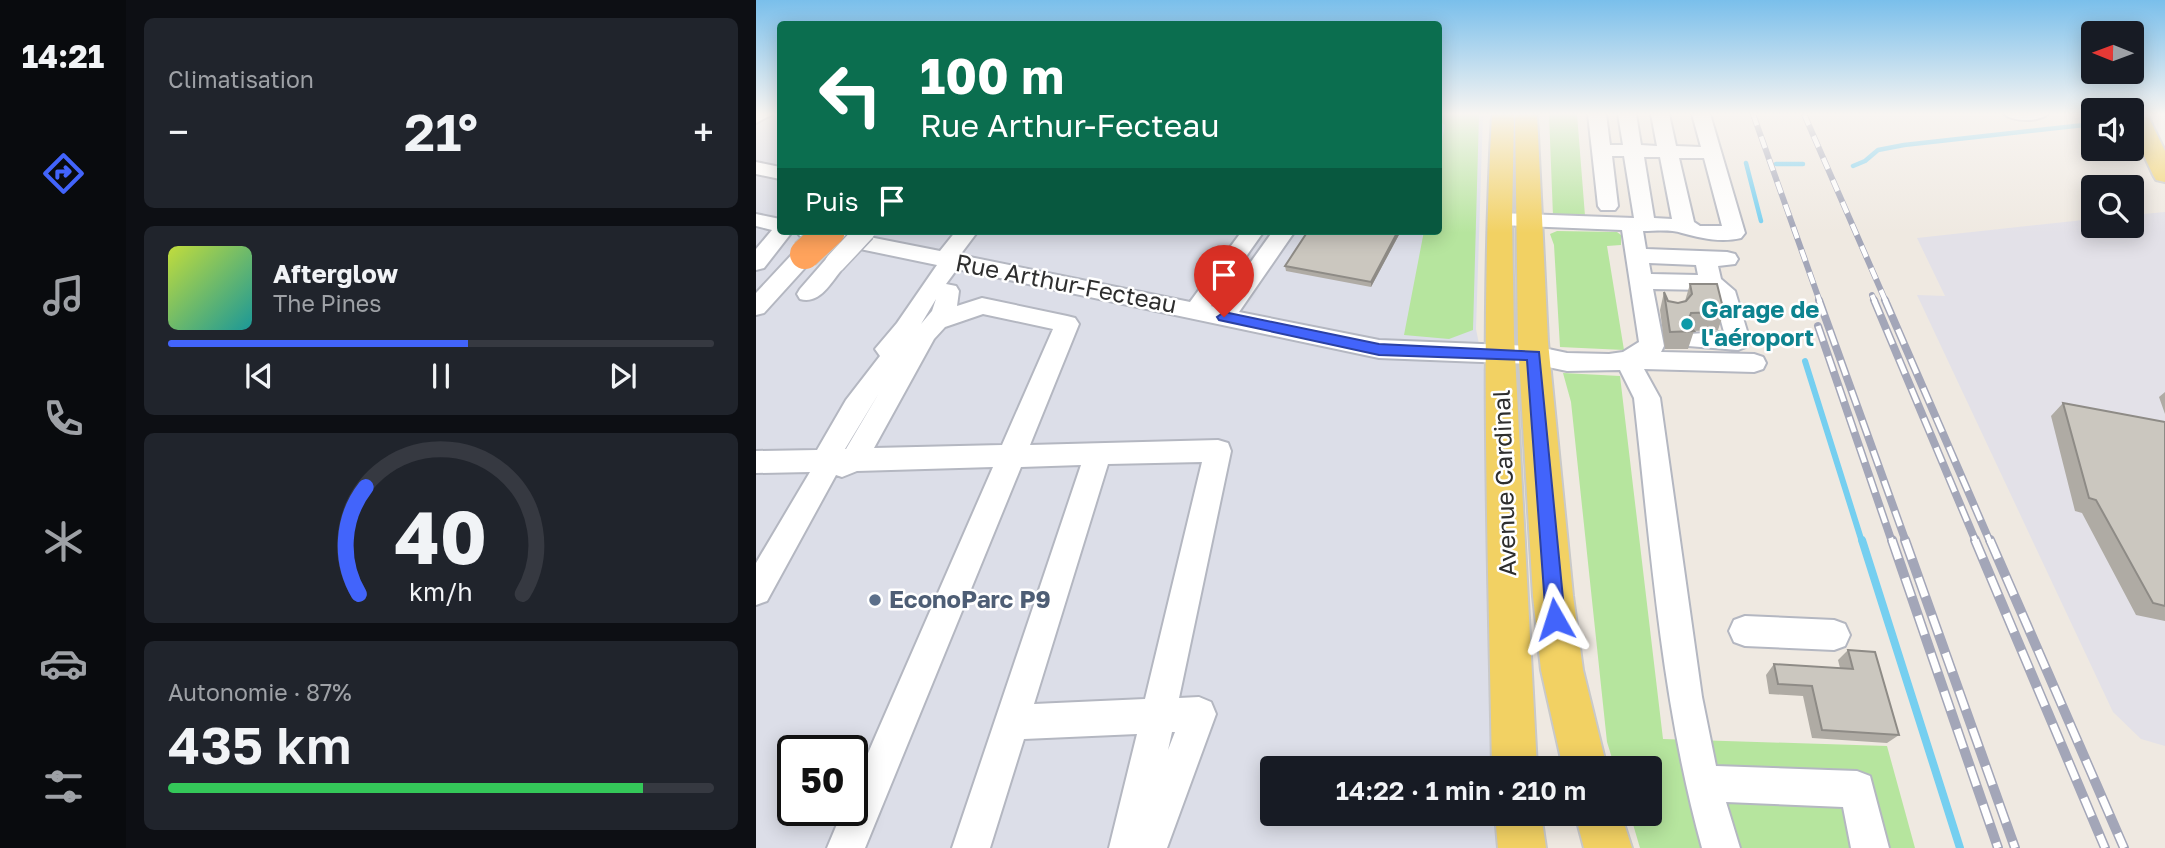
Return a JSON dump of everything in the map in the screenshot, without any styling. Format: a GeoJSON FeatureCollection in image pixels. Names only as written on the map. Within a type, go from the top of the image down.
{"type":"FeatureCollection","features":[{"type":"Feature","properties":{"kind":"main road","name":"Avenue Cardinal"},"geometry":{"type":"LineString","coordinates":[[1500,154],[1499,219],[1517,355],[1558,637],[1582,756]]}},
{"type":"Feature","properties":{"kind":"main road","name":"Avenue Cardinal"},"geometry":{"type":"LineString","coordinates":[[1515,756],[1517,355],[1528,220],[1527,154]]}},
{"type":"Feature","properties":{"kind":"main road"},"geometry":{"type":"LineString","coordinates":[[2154,154],[2165,175]]}},
{"type":"Feature","properties":{"kind":"main road"},"geometry":{"type":"LineString","coordinates":[[1519,826],[1522,848]]}},
{"type":"Feature","properties":{"kind":"main road"},"geometry":{"type":"LineString","coordinates":[[1602,826],[1608,848]]}},
{"type":"Feature","properties":{"kind":"street"},"geometry":{"type":"LineString","coordinates":[[1601,154],[1608,206]]}},
{"type":"Feature","properties":{"kind":"street"},"geometry":{"type":"LineString","coordinates":[[1633,154],[1638,224],[1637,256],[1652,346],[1629,360],[1630,369],[1643,386],[1647,398],[1685,697],[1702,783],[1721,848]]}},
{"type":"Feature","properties":{"kind":"street"},"geometry":{"type":"LineString","coordinates":[[1668,154],[1684,226]]}},
{"type":"Feature","properties":{"kind":"street"},"geometry":{"type":"LineString","coordinates":[[1499,219],[1684,226],[1697,232],[1734,233],[1712,154]]}},
{"type":"Feature","properties":{"kind":"street"},"geometry":{"type":"LineString","coordinates":[[756,168],[777,172]]}},
{"type":"Feature","properties":{"kind":"street"},"geometry":{"type":"LineString","coordinates":[[756,220],[777,224]]}},
{"type":"Feature","properties":{"kind":"street"},"geometry":{"type":"LineString","coordinates":[[808,294],[860,235]]}},
{"type":"Feature","properties":{"kind":"street"},"geometry":{"type":"LineString","coordinates":[[756,591],[869,387],[884,372],[897,350],[921,331],[948,302],[948,291],[966,235]]}},
{"type":"Feature","properties":{"kind":"street"},"geometry":{"type":"LineString","coordinates":[[1196,311],[1250,235]]}},
{"type":"Feature","properties":{"kind":"street"},"geometry":{"type":"LineString","coordinates":[[1224,317],[1281,235]]}},
{"type":"Feature","properties":{"kind":"street"},"geometry":{"type":"LineString","coordinates":[[756,307],[806,243]]}},
{"type":"Feature","properties":{"kind":"street","name":"Rue Arthur-Fecteau"},"geometry":{"type":"LineString","coordinates":[[806,243],[956,262],[1379,349],[1517,355],[1567,362],[1609,363],[1629,360],[1754,363]]}},
{"type":"Feature","properties":{"kind":"street"},"geometry":{"type":"LineString","coordinates":[[1637,256],[1716,259],[1711,283]]}},
{"type":"Feature","properties":{"kind":"street"},"geometry":{"type":"LineString","coordinates":[[853,460],[921,331],[933,283],[956,262]]}},
{"type":"Feature","properties":{"kind":"street"},"geometry":{"type":"LineString","coordinates":[[1641,281],[1668,291],[1711,283],[1724,291],[1738,341],[1696,340]]}},
{"type":"Feature","properties":{"kind":"street"},"geometry":{"type":"LineString","coordinates":[[1020,313],[1034,309],[1059,282]]}},
{"type":"Feature","properties":{"kind":"street"},"geometry":{"type":"LineString","coordinates":[[846,848],[1067,324],[976,306],[921,331]]}},
{"type":"Feature","properties":{"kind":"street"},"geometry":{"type":"LineString","coordinates":[[756,462],[823,469],[853,460],[1218,451],[1128,848]]}},
{"type":"Feature","properties":{"kind":"street"},"geometry":{"type":"LineString","coordinates":[[971,848],[1098,454]]}},
{"type":"Feature","properties":{"kind":"street"},"geometry":{"type":"LineString","coordinates":[[1745,631],[1834,635]]}},
{"type":"Feature","properties":{"kind":"street"},"geometry":{"type":"LineString","coordinates":[[1011,722],[1199,714],[1148,848]]}},
{"type":"Feature","properties":{"kind":"street"},"geometry":{"type":"LineString","coordinates":[[1702,783],[1857,789],[1870,848]]}},
{"type":"Feature","properties":{"kind":"shaded area"},"geometry":{"type":"Polygon","coordinates":[[[756,154],[777,154],[777,235],[1442,235],[1442,154],[1482,154],[1476,329],[1490,400],[1499,756],[1260,756],[1260,826],[1501,826],[1502,848],[756,848],[756,154]]]}},
{"type":"Feature","properties":{"kind":"shaded area"},"geometry":{"type":"Polygon","coordinates":[[[2165,212],[2165,746],[2141,739],[2113,712],[1917,295],[1945,296],[1917,238],[2081,220],[2081,238],[2144,238],[2144,214],[2165,212]]]}},
{"type":"Feature","properties":{"kind":"green space"},"geometry":{"type":"Polygon","coordinates":[[[1442,154],[1478,154],[1473,330],[1449,339],[1404,335],[1423,235],[1442,235],[1442,154]]]}},
{"type":"Feature","properties":{"kind":"green space"},"geometry":{"type":"Polygon","coordinates":[[[1551,154],[1580,154],[1585,216],[1553,216],[1551,154]]]}},
{"type":"Feature","properties":{"kind":"green space"},"geometry":{"type":"Polygon","coordinates":[[[1557,231],[1617,232],[1621,235],[1621,245],[1607,246],[1624,350],[1560,347],[1554,245],[1550,234],[1557,231]]]}},
{"type":"Feature","properties":{"kind":"green space"},"geometry":{"type":"Polygon","coordinates":[[[1563,373],[1620,376],[1663,739],[1887,746],[1915,848],[1640,848],[1634,826],[1662,826],[1662,756],[1611,756],[1607,742],[1571,402],[1563,373]]]}},
{"type":"Feature","properties":{"kind":"building"},"geometry":{"type":"Polygon","coordinates":[[[1305,235],[1396,235],[1371,282],[1285,266],[1305,235]]]}},
{"type":"Feature","properties":{"kind":"building"},"geometry":{"type":"Polygon","coordinates":[[[1690,284],[1717,284],[1724,312],[1691,313],[1687,324],[1694,331],[1670,332],[1664,292],[1668,301],[1686,301],[1692,294],[1690,284]]]}},
{"type":"Feature","properties":{"kind":"building"},"geometry":{"type":"Polygon","coordinates":[[[2063,403],[2165,422],[2165,606],[2153,603],[2096,500],[2089,498],[2063,403]]]}},
{"type":"Feature","properties":{"kind":"building"},"geometry":{"type":"Polygon","coordinates":[[[1848,650],[1875,652],[1899,735],[1822,730],[1812,686],[1778,684],[1774,664],[1853,669],[1848,650]]]}},
{"type":"Feature","properties":{"kind":"waterway"},"geometry":{"type":"LineString","coordinates":[[1853,166],[1874,154]]}},
{"type":"Feature","properties":{"kind":"waterway"},"geometry":{"type":"LineString","coordinates":[[1746,163],[1761,221]]}},
{"type":"Feature","properties":{"kind":"waterway"},"geometry":{"type":"LineString","coordinates":[[1776,164],[1803,164]]}},
{"type":"Feature","properties":{"kind":"waterway"},"geometry":{"type":"LineString","coordinates":[[1805,361],[1862,542]]}},
{"type":"Feature","properties":{"kind":"waterway"},"geometry":{"type":"LineString","coordinates":[[1862,540],[1960,848]]}},
{"type":"Feature","properties":{"kind":"railway"},"geometry":{"type":"LineString","coordinates":[[1767,154],[1820,302]]}},
{"type":"Feature","properties":{"kind":"railway"},"geometry":{"type":"LineString","coordinates":[[1821,154],[1886,302]]}},
{"type":"Feature","properties":{"kind":"railway"},"geometry":{"type":"LineString","coordinates":[[1872,295],[1875,302]]}},
{"type":"Feature","properties":{"kind":"railway"},"geometry":{"type":"LineString","coordinates":[[1819,300],[1906,542]]}},
{"type":"Feature","properties":{"kind":"railway"},"geometry":{"type":"LineString","coordinates":[[1874,300],[1976,542]]}},
{"type":"Feature","properties":{"kind":"railway"},"geometry":{"type":"LineString","coordinates":[[1885,300],[1990,542]]}},
{"type":"Feature","properties":{"kind":"railway"},"geometry":{"type":"LineString","coordinates":[[1818,326],[1892,542]]}},
{"type":"Feature","properties":{"kind":"railway"},"geometry":{"type":"LineString","coordinates":[[1892,540],[1998,848]]}},
{"type":"Feature","properties":{"kind":"railway"},"geometry":{"type":"LineString","coordinates":[[1905,540],[2015,848]]}},
{"type":"Feature","properties":{"kind":"railway"},"geometry":{"type":"LineString","coordinates":[[1975,540],[2105,848]]}},
{"type":"Feature","properties":{"kind":"railway"},"geometry":{"type":"LineString","coordinates":[[1990,540],[2124,848]]}},
{"type":"Feature","properties":{"kind":"place","name":"Garage de l'aéroport"},"geometry":{"type":"Point","coordinates":[1687,324]}},
{"type":"Feature","properties":{"kind":"place","name":"EconoParc P9"},"geometry":{"type":"Point","coordinates":[875,600]}},
{"type":"Feature","properties":{"kind":"route"},"geometry":{"type":"LineString","coordinates":[[1224,317],[1379,349],[1534,355],[1555,619]]}}]}
